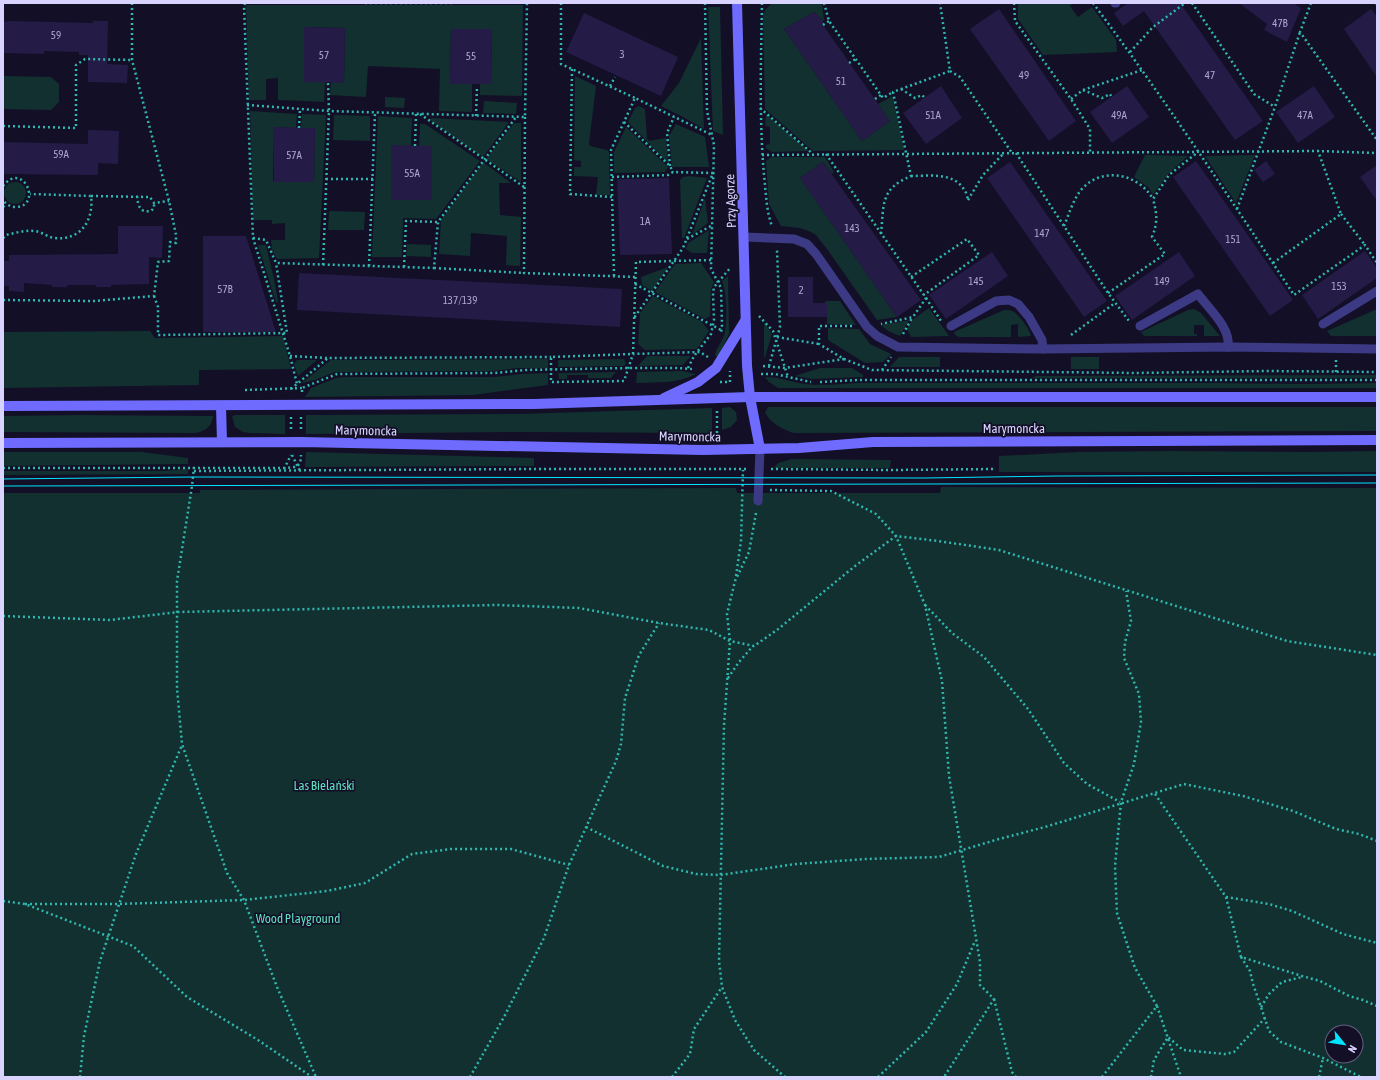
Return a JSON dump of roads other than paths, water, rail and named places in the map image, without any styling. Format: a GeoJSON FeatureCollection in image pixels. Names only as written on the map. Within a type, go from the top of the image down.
{"type":"FeatureCollection","features":[{"type":"Feature","properties":{"kind":"main road","name":"Przy Agorze"},"geometry":{"type":"LineString","coordinates":[[737,3],[748,374],[750,398],[760,449]]}},
{"type":"Feature","properties":{"kind":"main road"},"geometry":{"type":"LineString","coordinates":[[660,400],[698,382],[716,368],[746,320]]}},
{"type":"Feature","properties":{"kind":"main road","name":"Marymoncka"},"geometry":{"type":"LineString","coordinates":[[3,406],[534,404],[750,398],[1377,397]]}},
{"type":"Feature","properties":{"kind":"main road"},"geometry":{"type":"LineString","coordinates":[[222,406],[222,442]]}},
{"type":"Feature","properties":{"kind":"main road","name":"Marymoncka"},"geometry":{"type":"LineString","coordinates":[[3,443],[301,442],[702,450],[800,448],[873,442],[1377,440]]}},
{"type":"Feature","properties":{"kind":"lane"},"geometry":{"type":"LineString","coordinates":[[744,237],[794,239],[807,244],[816,254],[867,327],[877,336],[898,347],[1042,349],[1228,347],[1377,349]]}},
{"type":"Feature","properties":{"kind":"lane"},"geometry":{"type":"LineString","coordinates":[[1323,324],[1377,291]]}},
{"type":"Feature","properties":{"kind":"lane"},"geometry":{"type":"LineString","coordinates":[[1140,326],[1198,294],[1225,329],[1229,340],[1228,347]]}},
{"type":"Feature","properties":{"kind":"lane"},"geometry":{"type":"LineString","coordinates":[[951,326],[996,301],[1009,300],[1018,304],[1029,318],[1042,340],[1042,349]]}},
{"type":"Feature","properties":{"kind":"lane"},"geometry":{"type":"LineString","coordinates":[[758,501],[760,449]]}},
{"type":"Feature","properties":{"kind":"tram line"},"geometry":{"type":"LineString","coordinates":[[3,479],[193,477],[924,478],[1377,475]]}},
{"type":"Feature","properties":{"kind":"tram line"},"geometry":{"type":"LineString","coordinates":[[3,486],[1377,483]]}},
{"type":"Feature","properties":{"kind":"park label","name":"Las Bielański"},"geometry":{"type":"Point","coordinates":[324,785]}},
{"type":"Feature","properties":{"kind":"park label","name":"Wood Playground"},"geometry":{"type":"Point","coordinates":[298,918]}}]}
